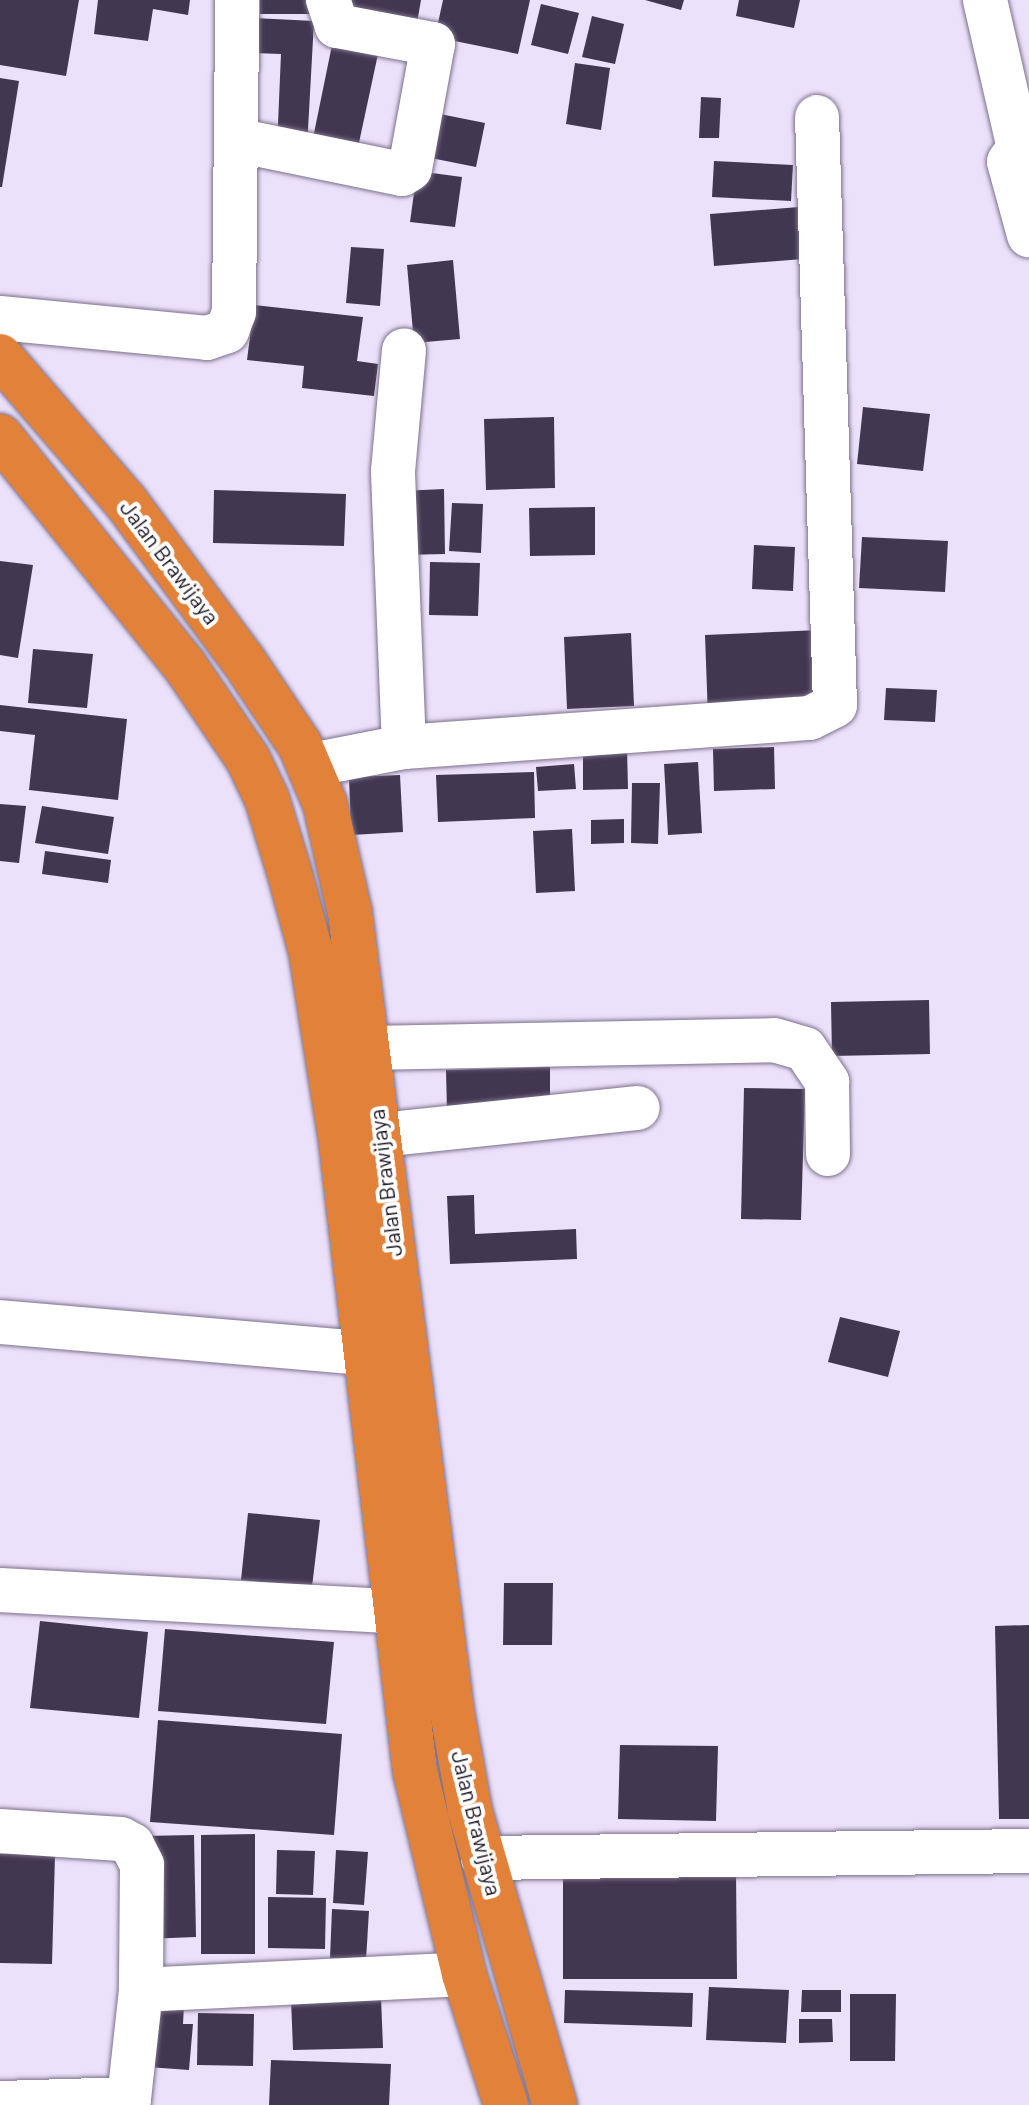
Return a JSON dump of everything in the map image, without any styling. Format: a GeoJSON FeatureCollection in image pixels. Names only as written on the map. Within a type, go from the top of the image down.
{"type":"FeatureCollection","features":[{"type":"Feature","properties":{"kind":"highway","name":"Jalan Brawijaya"},"geometry":{"type":"LineString","coordinates":[[0,356],[126,502],[243,660],[311,765],[340,859],[380,1135],[452,1712],[483,1858],[555,2105]]}},
{"type":"Feature","properties":{"kind":"highway","name":"Jalan Brawijaya"},"geometry":{"type":"LineString","coordinates":[[0,436],[185,666],[248,759],[267,799],[311,952],[341,1142],[393,1611],[415,1771],[464,1974],[506,2105]]}},
{"type":"Feature","properties":{"kind":"street"},"geometry":{"type":"LineString","coordinates":[[0,318],[207,338],[227,331],[234,312],[237,0]]}},
{"type":"Feature","properties":{"kind":"street"},"geometry":{"type":"LineString","coordinates":[[236,140],[402,174],[410,169],[433,44],[337,26],[328,0]]}},
{"type":"Feature","properties":{"kind":"street"},"geometry":{"type":"LineString","coordinates":[[985,0],[1024,147],[1009,162],[1029,235]]}},
{"type":"Feature","properties":{"kind":"street"},"geometry":{"type":"LineString","coordinates":[[311,765],[404,747],[810,718],[835,705],[817,117]]}},
{"type":"Feature","properties":{"kind":"street"},"geometry":{"type":"LineString","coordinates":[[404,350],[393,471],[404,747]]}},
{"type":"Feature","properties":{"kind":"street"},"geometry":{"type":"LineString","coordinates":[[368,1048],[774,1040],[805,1049],[827,1082],[828,1154]]}},
{"type":"Feature","properties":{"kind":"street"},"geometry":{"type":"LineString","coordinates":[[380,1135],[638,1108]]}},
{"type":"Feature","properties":{"kind":"street"},"geometry":{"type":"LineString","coordinates":[[0,1322],[365,1353]]}},
{"type":"Feature","properties":{"kind":"street"},"geometry":{"type":"LineString","coordinates":[[0,1590],[393,1611]]}},
{"type":"Feature","properties":{"kind":"street"},"geometry":{"type":"LineString","coordinates":[[0,1831],[121,1839],[132,1845],[142,1865],[141,1990],[129,2099],[0,2103]]}},
{"type":"Feature","properties":{"kind":"street"},"geometry":{"type":"LineString","coordinates":[[483,1858],[1029,1851]]}},
{"type":"Feature","properties":{"kind":"street"},"geometry":{"type":"LineString","coordinates":[[141,1990],[464,1974]]}},
{"type":"Feature","properties":{"kind":"building"},"geometry":{"type":"Polygon","coordinates":[[[0,0],[79,0],[66,76],[0,65],[0,0]]]}},
{"type":"Feature","properties":{"kind":"building"},"geometry":{"type":"Polygon","coordinates":[[[98,0],[190,0],[188,15],[153,9],[148,41],[94,34],[98,0]]]}},
{"type":"Feature","properties":{"kind":"building"},"geometry":{"type":"Polygon","coordinates":[[[260,0],[313,0],[312,14],[260,14],[260,0]]]}},
{"type":"Feature","properties":{"kind":"building"},"geometry":{"type":"Polygon","coordinates":[[[339,0],[421,0],[417,23],[338,10],[339,0]]]}},
{"type":"Feature","properties":{"kind":"building"},"geometry":{"type":"Polygon","coordinates":[[[443,0],[530,0],[518,54],[435,37],[443,0]]]}},
{"type":"Feature","properties":{"kind":"building"},"geometry":{"type":"Polygon","coordinates":[[[645,0],[684,0],[681,10],[645,0]]]}},
{"type":"Feature","properties":{"kind":"building"},"geometry":{"type":"Polygon","coordinates":[[[739,0],[800,0],[794,28],[736,16],[739,0]]]}},
{"type":"Feature","properties":{"kind":"building"},"geometry":{"type":"Polygon","coordinates":[[[541,4],[579,13],[568,54],[531,45],[541,4]]]}},
{"type":"Feature","properties":{"kind":"building"},"geometry":{"type":"Polygon","coordinates":[[[592,16],[624,24],[615,64],[582,57],[592,16]]]}},
{"type":"Feature","properties":{"kind":"building"},"geometry":{"type":"Polygon","coordinates":[[[252,18],[314,21],[307,148],[277,147],[281,54],[251,53],[252,18]]]}},
{"type":"Feature","properties":{"kind":"building"},"geometry":{"type":"Polygon","coordinates":[[[332,45],[378,54],[357,152],[312,143],[332,45]]]}},
{"type":"Feature","properties":{"kind":"building"},"geometry":{"type":"Polygon","coordinates":[[[575,63],[610,68],[601,130],[566,124],[575,63]]]}},
{"type":"Feature","properties":{"kind":"building"},"geometry":{"type":"Polygon","coordinates":[[[0,78],[19,81],[2,187],[0,187],[0,78]]]}},
{"type":"Feature","properties":{"kind":"building"},"geometry":{"type":"Polygon","coordinates":[[[701,97],[721,98],[719,138],[699,138],[701,97]]]}},
{"type":"Feature","properties":{"kind":"building"},"geometry":{"type":"Polygon","coordinates":[[[425,111],[485,123],[476,167],[416,155],[425,111]]]}},
{"type":"Feature","properties":{"kind":"building"},"geometry":{"type":"Polygon","coordinates":[[[714,161],[793,165],[791,201],[712,197],[714,161]]]}},
{"type":"Feature","properties":{"kind":"building"},"geometry":{"type":"Polygon","coordinates":[[[417,171],[462,177],[455,227],[410,222],[417,171]]]}},
{"type":"Feature","properties":{"kind":"building"},"geometry":{"type":"Polygon","coordinates":[[[799,207],[803,259],[714,266],[710,214],[799,207]]]}},
{"type":"Feature","properties":{"kind":"building"},"geometry":{"type":"Polygon","coordinates":[[[351,247],[384,249],[380,306],[346,303],[351,247]]]}},
{"type":"Feature","properties":{"kind":"building"},"geometry":{"type":"Polygon","coordinates":[[[453,260],[460,339],[414,343],[407,265],[453,260]]]}},
{"type":"Feature","properties":{"kind":"building"},"geometry":{"type":"Polygon","coordinates":[[[254,305],[363,317],[357,361],[378,364],[374,396],[302,388],[304,366],[247,360],[254,305]]]}},
{"type":"Feature","properties":{"kind":"building"},"geometry":{"type":"Polygon","coordinates":[[[863,407],[930,414],[923,471],[857,464],[863,407]]]}},
{"type":"Feature","properties":{"kind":"building"},"geometry":{"type":"Polygon","coordinates":[[[554,417],[555,488],[486,490],[484,419],[554,417]]]}},
{"type":"Feature","properties":{"kind":"building"},"geometry":{"type":"Polygon","coordinates":[[[444,489],[445,554],[402,555],[401,491],[444,489]]]}},
{"type":"Feature","properties":{"kind":"building"},"geometry":{"type":"Polygon","coordinates":[[[214,490],[346,494],[344,546],[213,543],[214,490]]]}},
{"type":"Feature","properties":{"kind":"building"},"geometry":{"type":"Polygon","coordinates":[[[452,503],[483,504],[481,553],[449,551],[452,503]]]}},
{"type":"Feature","properties":{"kind":"building"},"geometry":{"type":"Polygon","coordinates":[[[595,507],[595,555],[530,556],[529,508],[595,507]]]}},
{"type":"Feature","properties":{"kind":"building"},"geometry":{"type":"Polygon","coordinates":[[[862,537],[948,541],[945,592],[859,588],[862,537]]]}},
{"type":"Feature","properties":{"kind":"building"},"geometry":{"type":"Polygon","coordinates":[[[754,545],[795,547],[793,591],[752,589],[754,545]]]}},
{"type":"Feature","properties":{"kind":"building"},"geometry":{"type":"Polygon","coordinates":[[[0,561],[33,565],[18,658],[0,655],[0,561]]]}},
{"type":"Feature","properties":{"kind":"building"},"geometry":{"type":"Polygon","coordinates":[[[430,562],[480,563],[478,616],[429,615],[430,562]]]}},
{"type":"Feature","properties":{"kind":"building"},"geometry":{"type":"Polygon","coordinates":[[[819,630],[822,713],[708,717],[705,635],[819,630]]]}},
{"type":"Feature","properties":{"kind":"building"},"geometry":{"type":"Polygon","coordinates":[[[631,633],[634,706],[567,709],[564,637],[631,633]]]}},
{"type":"Feature","properties":{"kind":"building"},"geometry":{"type":"Polygon","coordinates":[[[33,649],[93,654],[87,708],[28,703],[33,649]]]}},
{"type":"Feature","properties":{"kind":"building"},"geometry":{"type":"Polygon","coordinates":[[[886,688],[937,690],[935,722],[884,720],[886,688]]]}},
{"type":"Feature","properties":{"kind":"building"},"geometry":{"type":"Polygon","coordinates":[[[0,705],[127,719],[118,800],[29,790],[35,735],[0,731],[0,705]]]}},
{"type":"Feature","properties":{"kind":"building"},"geometry":{"type":"Polygon","coordinates":[[[774,747],[775,789],[714,791],[713,749],[774,747]]]}},
{"type":"Feature","properties":{"kind":"building"},"geometry":{"type":"Polygon","coordinates":[[[627,749],[628,789],[583,790],[583,750],[627,749]]]}},
{"type":"Feature","properties":{"kind":"building"},"geometry":{"type":"Polygon","coordinates":[[[698,762],[702,833],[668,835],[664,764],[698,762]]]}},
{"type":"Feature","properties":{"kind":"building"},"geometry":{"type":"Polygon","coordinates":[[[574,764],[576,789],[538,791],[536,767],[574,764]]]}},
{"type":"Feature","properties":{"kind":"building"},"geometry":{"type":"Polygon","coordinates":[[[534,772],[535,818],[438,822],[436,775],[534,772]]]}},
{"type":"Feature","properties":{"kind":"building"},"geometry":{"type":"Polygon","coordinates":[[[400,775],[403,832],[351,835],[349,777],[400,775]]]}},
{"type":"Feature","properties":{"kind":"building"},"geometry":{"type":"Polygon","coordinates":[[[632,783],[660,783],[658,844],[631,843],[632,783]]]}},
{"type":"Feature","properties":{"kind":"building"},"geometry":{"type":"Polygon","coordinates":[[[0,804],[26,806],[19,863],[0,861],[0,804]]]}},
{"type":"Feature","properties":{"kind":"building"},"geometry":{"type":"Polygon","coordinates":[[[42,806],[114,817],[108,854],[35,843],[42,806]]]}},
{"type":"Feature","properties":{"kind":"building"},"geometry":{"type":"Polygon","coordinates":[[[624,819],[624,843],[591,844],[591,820],[624,819]]]}},
{"type":"Feature","properties":{"kind":"building"},"geometry":{"type":"Polygon","coordinates":[[[572,829],[575,891],[536,893],[533,831],[572,829]]]}},
{"type":"Feature","properties":{"kind":"building"},"geometry":{"type":"Polygon","coordinates":[[[45,851],[111,860],[108,883],[42,874],[45,851]]]}},
{"type":"Feature","properties":{"kind":"building"},"geometry":{"type":"Polygon","coordinates":[[[929,1000],[930,1054],[832,1056],[831,1002],[929,1000]]]}},
{"type":"Feature","properties":{"kind":"building"},"geometry":{"type":"Polygon","coordinates":[[[550,1067],[550,1107],[447,1111],[446,1070],[550,1067]]]}},
{"type":"Feature","properties":{"kind":"building"},"geometry":{"type":"Polygon","coordinates":[[[744,1088],[805,1089],[801,1220],[741,1219],[744,1088]]]}},
{"type":"Feature","properties":{"kind":"building"},"geometry":{"type":"Polygon","coordinates":[[[474,1195],[475,1234],[576,1229],[577,1259],[450,1264],[447,1196],[474,1195]]]}},
{"type":"Feature","properties":{"kind":"building"},"geometry":{"type":"Polygon","coordinates":[[[840,1317],[900,1331],[888,1377],[828,1362],[840,1317]]]}},
{"type":"Feature","properties":{"kind":"building"},"geometry":{"type":"Polygon","coordinates":[[[248,1513],[320,1520],[312,1587],[241,1580],[248,1513]]]}},
{"type":"Feature","properties":{"kind":"building"},"geometry":{"type":"Polygon","coordinates":[[[504,1583],[553,1583],[552,1645],[503,1645],[504,1583]]]}},
{"type":"Feature","properties":{"kind":"building"},"geometry":{"type":"Polygon","coordinates":[[[40,1621],[148,1632],[139,1718],[30,1708],[40,1621]]]}},
{"type":"Feature","properties":{"kind":"building"},"geometry":{"type":"Polygon","coordinates":[[[1029,1625],[1029,1819],[999,1819],[995,1626],[1029,1625]]]}},
{"type":"Feature","properties":{"kind":"building"},"geometry":{"type":"Polygon","coordinates":[[[165,1629],[334,1642],[326,1724],[158,1711],[165,1629]]]}},
{"type":"Feature","properties":{"kind":"building"},"geometry":{"type":"Polygon","coordinates":[[[158,1720],[342,1734],[334,1835],[150,1822],[158,1720]]]}},
{"type":"Feature","properties":{"kind":"building"},"geometry":{"type":"Polygon","coordinates":[[[620,1745],[718,1746],[716,1821],[618,1819],[620,1745]]]}},
{"type":"Feature","properties":{"kind":"building"},"geometry":{"type":"Polygon","coordinates":[[[255,1834],[255,1954],[201,1954],[201,1835],[255,1834]]]}},
{"type":"Feature","properties":{"kind":"building"},"geometry":{"type":"Polygon","coordinates":[[[194,1835],[196,1937],[145,1939],[143,1836],[194,1835]]]}},
{"type":"Feature","properties":{"kind":"building"},"geometry":{"type":"Polygon","coordinates":[[[277,1850],[315,1851],[313,1895],[276,1894],[277,1850]]]}},
{"type":"Feature","properties":{"kind":"building"},"geometry":{"type":"Polygon","coordinates":[[[336,1850],[368,1852],[364,1905],[333,1903],[336,1850]]]}},
{"type":"Feature","properties":{"kind":"building"},"geometry":{"type":"Polygon","coordinates":[[[0,1854],[55,1855],[52,1964],[0,1963],[0,1854]]]}},
{"type":"Feature","properties":{"kind":"building"},"geometry":{"type":"Polygon","coordinates":[[[736,1871],[737,1979],[563,1979],[563,1872],[736,1871]]]}},
{"type":"Feature","properties":{"kind":"building"},"geometry":{"type":"Polygon","coordinates":[[[268,1897],[326,1898],[325,1949],[268,1948],[268,1897]]]}},
{"type":"Feature","properties":{"kind":"building"},"geometry":{"type":"Polygon","coordinates":[[[332,1909],[369,1911],[366,1960],[330,1958],[332,1909]]]}},
{"type":"Feature","properties":{"kind":"building"},"geometry":{"type":"Polygon","coordinates":[[[709,1987],[789,1990],[786,2043],[706,2040],[709,1987]]]}},
{"type":"Feature","properties":{"kind":"building"},"geometry":{"type":"Polygon","coordinates":[[[565,1990],[693,1993],[692,2027],[564,2023],[565,1990]]]}},
{"type":"Feature","properties":{"kind":"building"},"geometry":{"type":"Polygon","coordinates":[[[802,1990],[841,1990],[841,2012],[801,2012],[802,1990]]]}},
{"type":"Feature","properties":{"kind":"building"},"geometry":{"type":"Polygon","coordinates":[[[850,1994],[896,1994],[895,2061],[850,2061],[850,1994]]]}},
{"type":"Feature","properties":{"kind":"building"},"geometry":{"type":"Polygon","coordinates":[[[381,1997],[383,2048],[293,2050],[291,1999],[381,1997]]]}},
{"type":"Feature","properties":{"kind":"building"},"geometry":{"type":"Polygon","coordinates":[[[145,2002],[184,2005],[183,2024],[193,2024],[189,2070],[148,2067],[145,2002]]]}},
{"type":"Feature","properties":{"kind":"building"},"geometry":{"type":"Polygon","coordinates":[[[198,2013],[254,2014],[253,2066],[197,2065],[198,2013]]]}},
{"type":"Feature","properties":{"kind":"building"},"geometry":{"type":"Polygon","coordinates":[[[799,2019],[832,2019],[833,2042],[799,2043],[799,2019]]]}},
{"type":"Feature","properties":{"kind":"building"},"geometry":{"type":"Polygon","coordinates":[[[271,2060],[391,2064],[389,2105],[269,2105],[271,2060]]]}}]}
